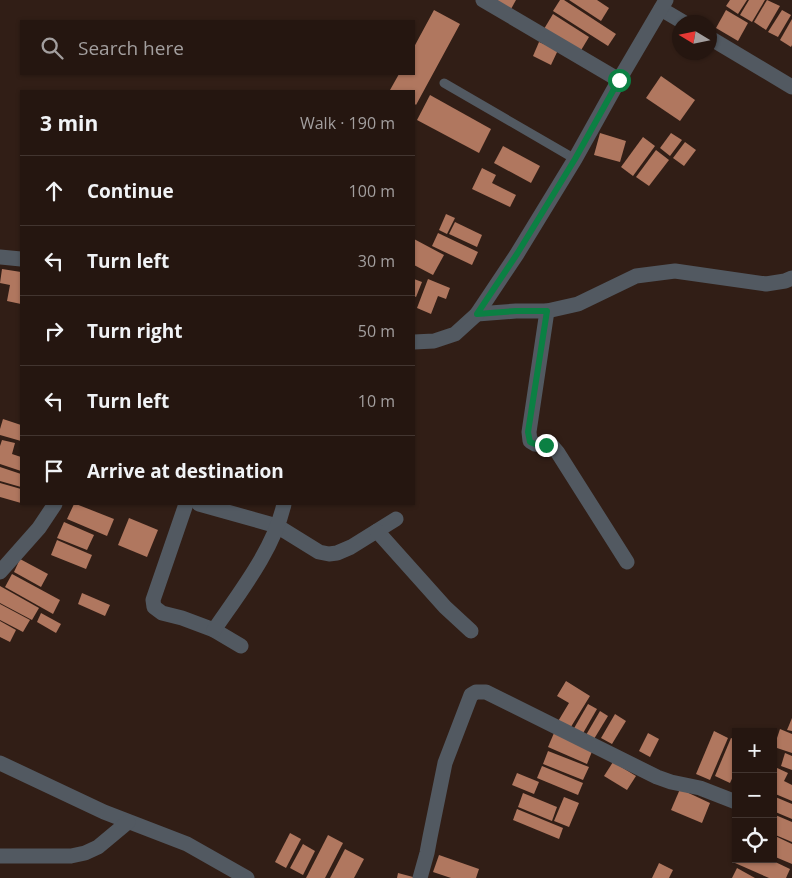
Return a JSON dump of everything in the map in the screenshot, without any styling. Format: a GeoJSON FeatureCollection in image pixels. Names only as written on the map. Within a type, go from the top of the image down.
{"type":"FeatureCollection","features":[{"type":"Feature","properties":{"kind":"street"},"geometry":{"type":"LineString","coordinates":[[483,0],[619,80]]}},
{"type":"Feature","properties":{"kind":"street"},"geometry":{"type":"LineString","coordinates":[[415,342],[434,341],[455,334],[477,314],[517,254],[575,159],[664,5],[675,15]]}},
{"type":"Feature","properties":{"kind":"street"},"geometry":{"type":"LineString","coordinates":[[717,42],[792,87]]}},
{"type":"Feature","properties":{"kind":"street"},"geometry":{"type":"LineString","coordinates":[[0,257],[20,259]]}},
{"type":"Feature","properties":{"kind":"street"},"geometry":{"type":"LineString","coordinates":[[477,314],[547,311],[578,304],[636,276],[675,271],[766,284],[792,278]]}},
{"type":"Feature","properties":{"kind":"street"},"geometry":{"type":"LineString","coordinates":[[547,311],[528,432],[530,442],[552,446],[558,453],[627,562]]}},
{"type":"Feature","properties":{"kind":"street"},"geometry":{"type":"LineString","coordinates":[[0,572],[39,528],[54,505]]}},
{"type":"Feature","properties":{"kind":"street"},"geometry":{"type":"LineString","coordinates":[[186,505],[153,600],[154,607],[162,613],[214,630],[241,646]]}},
{"type":"Feature","properties":{"kind":"street"},"geometry":{"type":"LineString","coordinates":[[203,505],[277,526],[319,552],[328,554],[338,553],[352,547],[396,519]]}},
{"type":"Feature","properties":{"kind":"street"},"geometry":{"type":"LineString","coordinates":[[214,630],[268,548],[284,505]]}},
{"type":"Feature","properties":{"kind":"street"},"geometry":{"type":"LineString","coordinates":[[377,531],[445,607],[471,632]]}},
{"type":"Feature","properties":{"kind":"street"},"geometry":{"type":"LineString","coordinates":[[420,878],[428,853],[444,763],[471,695],[476,692],[486,692],[657,777],[700,788],[732,800]]}},
{"type":"Feature","properties":{"kind":"street"},"geometry":{"type":"LineString","coordinates":[[0,763],[128,822],[187,844],[247,878]]}},
{"type":"Feature","properties":{"kind":"street"},"geometry":{"type":"LineString","coordinates":[[0,856],[71,856],[85,853],[98,847],[128,822]]}},
{"type":"Feature","properties":{"kind":"lane"},"geometry":{"type":"LineString","coordinates":[[444,83],[575,159]]}},
{"type":"Feature","properties":{"kind":"building"},"geometry":{"type":"Polygon","coordinates":[[[495,0],[516,0],[511,9],[495,0]]]}},
{"type":"Feature","properties":{"kind":"building"},"geometry":{"type":"Polygon","coordinates":[[[560,0],[564,0],[616,34],[608,46],[553,11],[560,0]]]}},
{"type":"Feature","properties":{"kind":"building"},"geometry":{"type":"Polygon","coordinates":[[[569,0],[597,0],[609,8],[601,21],[569,0]]]}},
{"type":"Feature","properties":{"kind":"building"},"geometry":{"type":"Polygon","coordinates":[[[730,0],[747,0],[738,14],[726,6],[730,0]]]}},
{"type":"Feature","properties":{"kind":"building"},"geometry":{"type":"Polygon","coordinates":[[[749,0],[765,0],[752,22],[740,15],[749,0]]]}},
{"type":"Feature","properties":{"kind":"building"},"geometry":{"type":"Polygon","coordinates":[[[767,0],[780,6],[766,30],[754,22],[767,0]]]}},
{"type":"Feature","properties":{"kind":"building"},"geometry":{"type":"Polygon","coordinates":[[[434,10],[460,24],[416,105],[415,90],[390,90],[398,75],[415,75],[415,45],[434,10]]]}},
{"type":"Feature","properties":{"kind":"building"},"geometry":{"type":"Polygon","coordinates":[[[726,10],[748,23],[738,41],[717,29],[726,10]]]}},
{"type":"Feature","properties":{"kind":"building"},"geometry":{"type":"Polygon","coordinates":[[[782,10],[791,15],[778,37],[768,32],[782,10]]]}},
{"type":"Feature","properties":{"kind":"building"},"geometry":{"type":"Polygon","coordinates":[[[553,14],[589,37],[580,52],[544,29],[553,14]]]}},
{"type":"Feature","properties":{"kind":"building"},"geometry":{"type":"Polygon","coordinates":[[[792,19],[792,45],[791,47],[780,40],[792,19]]]}},
{"type":"Feature","properties":{"kind":"building"},"geometry":{"type":"Polygon","coordinates":[[[539,42],[558,50],[551,65],[533,56],[539,42]]]}},
{"type":"Feature","properties":{"kind":"building"},"geometry":{"type":"Polygon","coordinates":[[[661,76],[695,100],[680,121],[646,98],[661,76]]]}},
{"type":"Feature","properties":{"kind":"building"},"geometry":{"type":"Polygon","coordinates":[[[430,95],[491,129],[479,153],[417,120],[430,95]]]}},
{"type":"Feature","properties":{"kind":"building"},"geometry":{"type":"Polygon","coordinates":[[[600,133],[626,141],[620,162],[594,155],[600,133]]]}},
{"type":"Feature","properties":{"kind":"building"},"geometry":{"type":"Polygon","coordinates":[[[671,133],[682,140],[670,156],[660,148],[671,133]]]}},
{"type":"Feature","properties":{"kind":"building"},"geometry":{"type":"Polygon","coordinates":[[[643,137],[655,146],[633,176],[621,167],[643,137]]]}},
{"type":"Feature","properties":{"kind":"building"},"geometry":{"type":"Polygon","coordinates":[[[685,142],[696,150],[684,166],[673,158],[685,142]]]}},
{"type":"Feature","properties":{"kind":"building"},"geometry":{"type":"Polygon","coordinates":[[[503,146],[540,166],[531,183],[494,163],[503,146]]]}},
{"type":"Feature","properties":{"kind":"building"},"geometry":{"type":"Polygon","coordinates":[[[656,150],[669,160],[649,186],[636,177],[656,150]]]}},
{"type":"Feature","properties":{"kind":"building"},"geometry":{"type":"Polygon","coordinates":[[[482,168],[496,175],[492,183],[516,195],[510,207],[472,189],[482,168]]]}},
{"type":"Feature","properties":{"kind":"building"},"geometry":{"type":"Polygon","coordinates":[[[446,214],[455,218],[447,234],[439,230],[446,214]]]}},
{"type":"Feature","properties":{"kind":"building"},"geometry":{"type":"Polygon","coordinates":[[[455,222],[482,235],[477,247],[449,234],[455,222]]]}},
{"type":"Feature","properties":{"kind":"building"},"geometry":{"type":"Polygon","coordinates":[[[438,233],[478,252],[472,265],[432,246],[438,233]]]}},
{"type":"Feature","properties":{"kind":"building"},"geometry":{"type":"Polygon","coordinates":[[[415,240],[444,255],[433,275],[415,266],[415,240]]]}},
{"type":"Feature","properties":{"kind":"building"},"geometry":{"type":"Polygon","coordinates":[[[2,269],[20,272],[20,304],[7,301],[10,285],[0,283],[2,269]]]}},
{"type":"Feature","properties":{"kind":"building"},"geometry":{"type":"Polygon","coordinates":[[[415,279],[422,282],[415,296],[415,279]]]}},
{"type":"Feature","properties":{"kind":"building"},"geometry":{"type":"Polygon","coordinates":[[[428,279],[450,288],[446,299],[438,296],[431,314],[417,308],[428,279]]]}},
{"type":"Feature","properties":{"kind":"building"},"geometry":{"type":"Polygon","coordinates":[[[3,419],[20,425],[20,441],[0,435],[3,419]]]}},
{"type":"Feature","properties":{"kind":"building"},"geometry":{"type":"Polygon","coordinates":[[[2,440],[15,443],[12,454],[20,457],[20,471],[0,464],[2,440]]]}},
{"type":"Feature","properties":{"kind":"building"},"geometry":{"type":"Polygon","coordinates":[[[0,467],[20,474],[20,487],[0,481],[0,467]]]}},
{"type":"Feature","properties":{"kind":"building"},"geometry":{"type":"Polygon","coordinates":[[[0,483],[20,489],[20,503],[0,497],[0,483]]]}},
{"type":"Feature","properties":{"kind":"building"},"geometry":{"type":"Polygon","coordinates":[[[74,505],[79,505],[114,519],[107,536],[67,519],[74,505]]]}},
{"type":"Feature","properties":{"kind":"building"},"geometry":{"type":"Polygon","coordinates":[[[129,518],[158,530],[147,557],[118,545],[129,518]]]}},
{"type":"Feature","properties":{"kind":"building"},"geometry":{"type":"Polygon","coordinates":[[[64,522],[94,535],[87,550],[57,538],[64,522]]]}},
{"type":"Feature","properties":{"kind":"building"},"geometry":{"type":"Polygon","coordinates":[[[57,540],[92,555],[86,569],[51,555],[57,540]]]}},
{"type":"Feature","properties":{"kind":"building"},"geometry":{"type":"Polygon","coordinates":[[[20,559],[48,574],[41,587],[14,572],[20,559]]]}},
{"type":"Feature","properties":{"kind":"building"},"geometry":{"type":"Polygon","coordinates":[[[12,574],[60,600],[53,614],[5,587],[12,574]]]}},
{"type":"Feature","properties":{"kind":"building"},"geometry":{"type":"Polygon","coordinates":[[[0,586],[39,608],[32,620],[0,603],[0,586]]]}},
{"type":"Feature","properties":{"kind":"building"},"geometry":{"type":"Polygon","coordinates":[[[82,593],[110,605],[105,616],[78,604],[82,593]]]}},
{"type":"Feature","properties":{"kind":"building"},"geometry":{"type":"Polygon","coordinates":[[[0,604],[30,620],[23,632],[0,620],[0,604]]]}},
{"type":"Feature","properties":{"kind":"building"},"geometry":{"type":"Polygon","coordinates":[[[41,613],[61,624],[56,633],[37,622],[41,613]]]}},
{"type":"Feature","properties":{"kind":"building"},"geometry":{"type":"Polygon","coordinates":[[[0,621],[16,630],[10,642],[0,637],[0,621]]]}},
{"type":"Feature","properties":{"kind":"building"},"geometry":{"type":"Polygon","coordinates":[[[566,681],[590,696],[569,730],[557,723],[569,703],[557,696],[566,681]]]}},
{"type":"Feature","properties":{"kind":"building"},"geometry":{"type":"Polygon","coordinates":[[[588,704],[597,709],[582,735],[573,730],[588,704]]]}},
{"type":"Feature","properties":{"kind":"building"},"geometry":{"type":"Polygon","coordinates":[[[600,711],[608,716],[594,739],[586,735],[600,711]]]}},
{"type":"Feature","properties":{"kind":"building"},"geometry":{"type":"Polygon","coordinates":[[[615,714],[626,721],[612,744],[601,738],[615,714]]]}},
{"type":"Feature","properties":{"kind":"building"},"geometry":{"type":"Polygon","coordinates":[[[792,718],[792,731],[787,730],[792,718]]]}},
{"type":"Feature","properties":{"kind":"building"},"geometry":{"type":"Polygon","coordinates":[[[780,729],[792,734],[792,753],[777,748],[777,738],[780,729]]]}},
{"type":"Feature","properties":{"kind":"building"},"geometry":{"type":"Polygon","coordinates":[[[714,731],[728,738],[710,780],[696,774],[714,731]]]}},
{"type":"Feature","properties":{"kind":"building"},"geometry":{"type":"Polygon","coordinates":[[[554,733],[593,749],[587,764],[548,747],[554,733]]]}},
{"type":"Feature","properties":{"kind":"building"},"geometry":{"type":"Polygon","coordinates":[[[648,733],[659,739],[650,757],[639,751],[648,733]]]}},
{"type":"Feature","properties":{"kind":"building"},"geometry":{"type":"Polygon","coordinates":[[[732,738],[732,779],[730,783],[715,776],[732,738]]]}},
{"type":"Feature","properties":{"kind":"building"},"geometry":{"type":"Polygon","coordinates":[[[548,751],[589,767],[583,780],[543,764],[548,751]]]}},
{"type":"Feature","properties":{"kind":"building"},"geometry":{"type":"Polygon","coordinates":[[[785,753],[792,756],[792,770],[781,766],[785,753]]]}},
{"type":"Feature","properties":{"kind":"building"},"geometry":{"type":"Polygon","coordinates":[[[613,762],[636,776],[627,790],[604,776],[613,762]]]}},
{"type":"Feature","properties":{"kind":"building"},"geometry":{"type":"Polygon","coordinates":[[[542,766],[583,783],[578,795],[537,778],[542,766]]]}},
{"type":"Feature","properties":{"kind":"building"},"geometry":{"type":"Polygon","coordinates":[[[777,768],[788,773],[784,781],[792,785],[792,801],[777,795],[777,768]]]}},
{"type":"Feature","properties":{"kind":"building"},"geometry":{"type":"Polygon","coordinates":[[[517,773],[539,782],[534,794],[512,785],[517,773]]]}},
{"type":"Feature","properties":{"kind":"building"},"geometry":{"type":"Polygon","coordinates":[[[680,789],[710,803],[702,823],[671,810],[680,789]]]}},
{"type":"Feature","properties":{"kind":"building"},"geometry":{"type":"Polygon","coordinates":[[[523,793],[557,807],[552,821],[518,807],[523,793]]]}},
{"type":"Feature","properties":{"kind":"building"},"geometry":{"type":"Polygon","coordinates":[[[564,797],[579,803],[569,827],[554,821],[564,797]]]}},
{"type":"Feature","properties":{"kind":"building"},"geometry":{"type":"Polygon","coordinates":[[[777,798],[792,804],[792,819],[777,813],[777,798]]]}},
{"type":"Feature","properties":{"kind":"building"},"geometry":{"type":"Polygon","coordinates":[[[517,809],[563,828],[559,839],[513,820],[517,809]]]}},
{"type":"Feature","properties":{"kind":"building"},"geometry":{"type":"Polygon","coordinates":[[[777,816],[792,822],[792,842],[777,836],[777,816]]]}},
{"type":"Feature","properties":{"kind":"building"},"geometry":{"type":"Polygon","coordinates":[[[290,833],[301,839],[286,868],[275,862],[290,833]]]}},
{"type":"Feature","properties":{"kind":"building"},"geometry":{"type":"Polygon","coordinates":[[[328,835],[343,843],[325,878],[306,878],[328,835]]]}},
{"type":"Feature","properties":{"kind":"building"},"geometry":{"type":"Polygon","coordinates":[[[777,837],[792,844],[792,864],[777,858],[777,837]]]}},
{"type":"Feature","properties":{"kind":"building"},"geometry":{"type":"Polygon","coordinates":[[[303,844],[315,851],[303,875],[290,868],[303,844]]]}},
{"type":"Feature","properties":{"kind":"building"},"geometry":{"type":"Polygon","coordinates":[[[345,849],[364,859],[354,878],[330,878],[345,849]]]}},
{"type":"Feature","properties":{"kind":"building"},"geometry":{"type":"Polygon","coordinates":[[[439,855],[479,869],[476,878],[451,878],[433,872],[439,855]]]}},
{"type":"Feature","properties":{"kind":"building"},"geometry":{"type":"Polygon","coordinates":[[[659,863],[673,870],[669,878],[652,878],[659,863]]]}},
{"type":"Feature","properties":{"kind":"building"},"geometry":{"type":"Polygon","coordinates":[[[735,863],[777,863],[790,869],[786,878],[769,878],[735,863]]]}},
{"type":"Feature","properties":{"kind":"building"},"geometry":{"type":"Polygon","coordinates":[[[737,868],[755,878],[732,878],[737,868]]]}},
{"type":"Feature","properties":{"kind":"building"},"geometry":{"type":"Polygon","coordinates":[[[398,873],[413,877],[413,878],[397,878],[398,873]]]}},
{"type":"Feature","properties":{"kind":"route"},"geometry":{"type":"LineString","coordinates":[[546,445],[530,442],[528,432],[547,311],[477,314],[517,254],[575,159],[619,80]]}}]}
